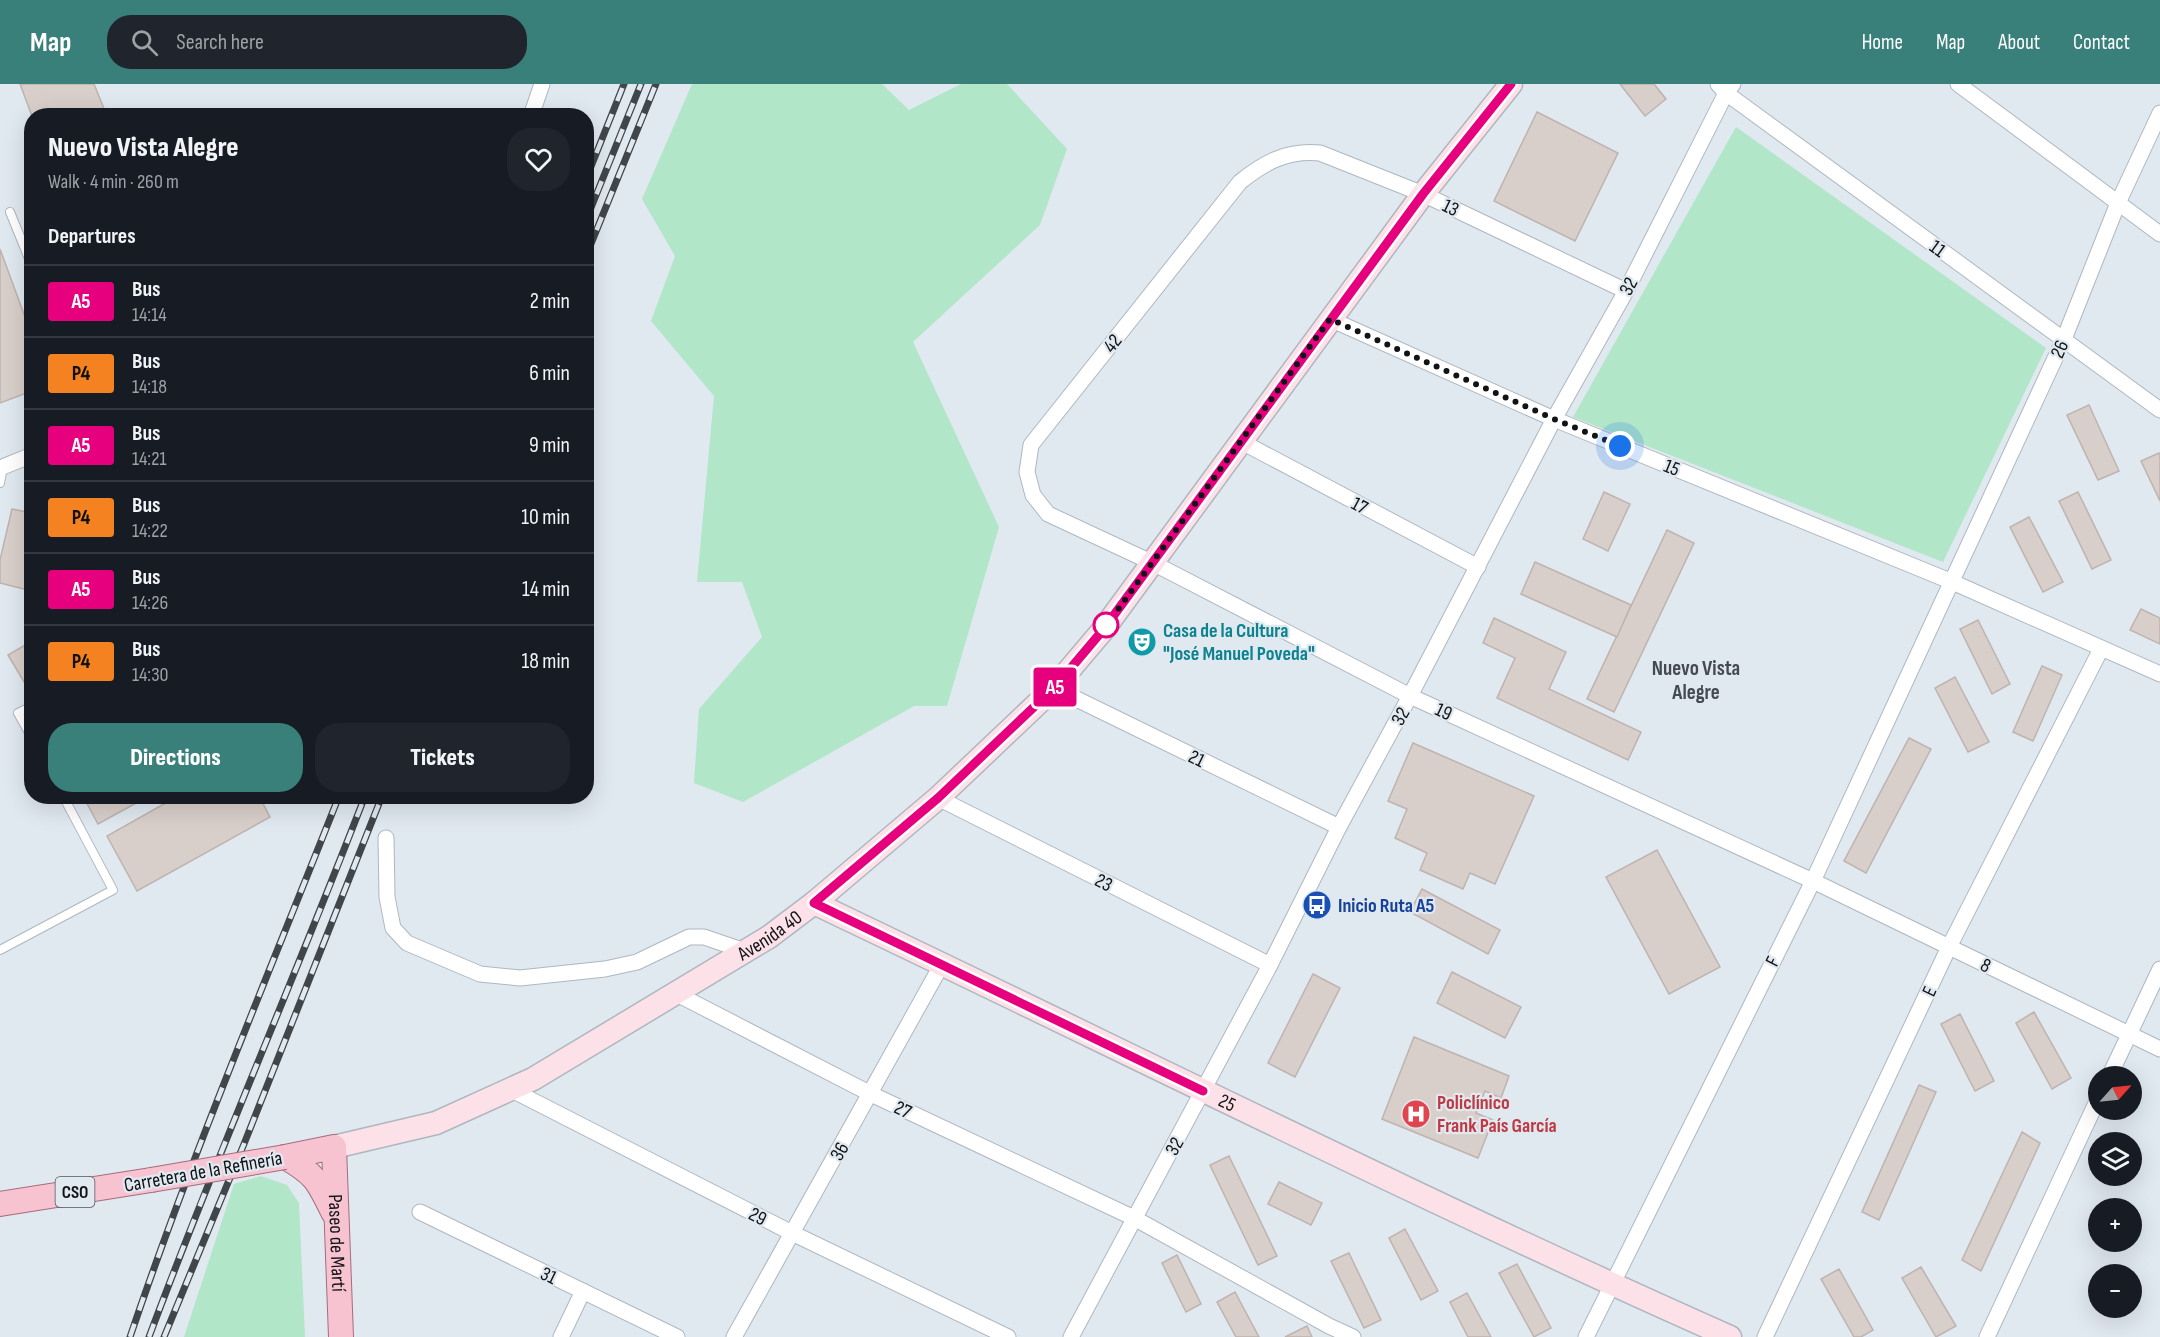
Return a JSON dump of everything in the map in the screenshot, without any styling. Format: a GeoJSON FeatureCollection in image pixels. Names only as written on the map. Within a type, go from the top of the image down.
{"type":"FeatureCollection","features":[{"type":"Feature","properties":{"kind":"main road","name":"Avenida 40"},"geometry":{"type":"LineString","coordinates":[[334,1147],[436,1123],[533,1079],[769,936],[814,903],[938,798],[1054,688],[1103,630],[1423,194],[1511,84]]}},
{"type":"Feature","properties":{"kind":"main road","name":"25"},"geometry":{"type":"LineString","coordinates":[[814,903],[1610,1284],[1730,1337]]}},
{"type":"Feature","properties":{"kind":"main road","name":"Carretera de la Refinería"},"geometry":{"type":"LineString","coordinates":[[0,1204],[334,1147]]}},
{"type":"Feature","properties":{"kind":"main road","name":"Paseo de Martí"},"geometry":{"type":"LineString","coordinates":[[334,1147],[341,1337]]}},
{"type":"Feature","properties":{"kind":"main road"},"geometry":{"type":"LineString","coordinates":[[285,1157],[306,1169],[319,1184],[337,1219]]}},
{"type":"Feature","properties":{"kind":"street"},"geometry":{"type":"LineString","coordinates":[[534,108],[542,84]]}},
{"type":"Feature","properties":{"kind":"street"},"geometry":{"type":"LineString","coordinates":[[1958,84],[2160,234]]}},
{"type":"Feature","properties":{"kind":"street","name":"32"},"geometry":{"type":"LineString","coordinates":[[1071,1337],[1270,965],[1339,827],[1554,419],[1626,291],[1726,87]]}},
{"type":"Feature","properties":{"kind":"street","name":"11"},"geometry":{"type":"LineString","coordinates":[[1726,87],[2160,410]]}},
{"type":"Feature","properties":{"kind":"street","name":"26"},"geometry":{"type":"LineString","coordinates":[[1950,581],[2064,339],[2118,203],[2160,113]]}},
{"type":"Feature","properties":{"kind":"street","name":"13"},"geometry":{"type":"LineString","coordinates":[[1240,182],[1260,166],[1289,154],[1320,153],[1423,194],[1626,291]]}},
{"type":"Feature","properties":{"kind":"street","name":"42"},"geometry":{"type":"LineString","coordinates":[[1048,514],[1033,495],[1027,472],[1031,445],[1240,182]]}},
{"type":"Feature","properties":{"kind":"street","name":"15"},"geometry":{"type":"LineString","coordinates":[[1330,319],[1554,419],[1950,581],[2160,674]]}},
{"type":"Feature","properties":{"kind":"street","name":"17"},"geometry":{"type":"LineString","coordinates":[[1242,442],[1478,567]]}},
{"type":"Feature","properties":{"kind":"street"},"geometry":{"type":"LineString","coordinates":[[2,467],[24,457]]}},
{"type":"Feature","properties":{"kind":"street","name":"19"},"geometry":{"type":"LineString","coordinates":[[1048,514],[1151,562],[1410,696],[1813,881]]}},
{"type":"Feature","properties":{"kind":"street","name":"F"},"geometry":{"type":"LineString","coordinates":[[1586,1337],[1610,1284],[1813,881],[1950,581]]}},
{"type":"Feature","properties":{"kind":"street","name":"E"},"geometry":{"type":"LineString","coordinates":[[1765,1337],[1949,947],[2101,649]]}},
{"type":"Feature","properties":{"kind":"street","name":"21"},"geometry":{"type":"LineString","coordinates":[[1054,688],[1339,827]]}},
{"type":"Feature","properties":{"kind":"street","name":"23"},"geometry":{"type":"LineString","coordinates":[[938,798],[1270,965]]}},
{"type":"Feature","properties":{"kind":"street"},"geometry":{"type":"LineString","coordinates":[[386,838],[387,897],[393,928],[407,943],[480,974],[520,978],[605,969],[637,962],[690,937],[704,937],[745,951]]}},
{"type":"Feature","properties":{"kind":"street","name":"8"},"geometry":{"type":"LineString","coordinates":[[1813,881],[2160,1049]]}},
{"type":"Feature","properties":{"kind":"street","name":"36"},"geometry":{"type":"LineString","coordinates":[[734,1337],[942,964]]}},
{"type":"Feature","properties":{"kind":"street"},"geometry":{"type":"LineString","coordinates":[[2114,1066],[2160,969]]}},
{"type":"Feature","properties":{"kind":"street","name":"27"},"geometry":{"type":"LineString","coordinates":[[675,993],[871,1094],[1134,1218],[1353,1337]]}},
{"type":"Feature","properties":{"kind":"street","name":"29"},"geometry":{"type":"LineString","coordinates":[[510,1089],[792,1233],[1008,1337]]}},
{"type":"Feature","properties":{"kind":"street"},"geometry":{"type":"LineString","coordinates":[[1987,1337],[2089,1120]]}},
{"type":"Feature","properties":{"kind":"street","name":"31"},"geometry":{"type":"LineString","coordinates":[[420,1212],[677,1337]]}},
{"type":"Feature","properties":{"kind":"street"},"geometry":{"type":"LineString","coordinates":[[561,1337],[583,1291]]}},
{"type":"Feature","properties":{"kind":"lane"},"geometry":{"type":"LineString","coordinates":[[10,212],[24,246]]}},
{"type":"Feature","properties":{"kind":"lane"},"geometry":{"type":"LineString","coordinates":[[0,483],[2,467]]}},
{"type":"Feature","properties":{"kind":"lane"},"geometry":{"type":"LineString","coordinates":[[24,710],[18,713],[24,724]]}},
{"type":"Feature","properties":{"kind":"lane"},"geometry":{"type":"LineString","coordinates":[[0,950],[113,890],[67,804]]}},
{"type":"Feature","properties":{"kind":"green space"},"geometry":{"type":"Polygon","coordinates":[[[692,84],[882,84],[909,110],[961,84],[1007,84],[1067,149],[1040,225],[913,342],[999,527],[947,706],[914,706],[743,802],[694,783],[699,709],[762,637],[742,582],[697,582],[714,396],[651,321],[675,256],[642,199],[692,84]]]}},
{"type":"Feature","properties":{"kind":"green space"},"geometry":{"type":"Polygon","coordinates":[[[1736,127],[2046,348],[1943,562],[1573,417],[1736,127]]]}},
{"type":"Feature","properties":{"kind":"green space"},"geometry":{"type":"Polygon","coordinates":[[[261,1176],[287,1185],[299,1203],[305,1337],[184,1337],[234,1184],[261,1176]]]}},
{"type":"Feature","properties":{"kind":"building"},"geometry":{"type":"Polygon","coordinates":[[[20,84],[94,84],[104,108],[29,108],[20,84]]]}},
{"type":"Feature","properties":{"kind":"building"},"geometry":{"type":"Polygon","coordinates":[[[1620,84],[1654,84],[1666,99],[1645,116],[1620,84]]]}},
{"type":"Feature","properties":{"kind":"building"},"geometry":{"type":"Polygon","coordinates":[[[1537,112],[1618,153],[1575,241],[1494,201],[1537,112]]]}},
{"type":"Feature","properties":{"kind":"building"},"geometry":{"type":"Polygon","coordinates":[[[0,249],[24,314],[24,394],[0,403],[0,249]]]}},
{"type":"Feature","properties":{"kind":"building"},"geometry":{"type":"Polygon","coordinates":[[[2089,405],[2119,471],[2098,480],[2067,415],[2089,405]]]}},
{"type":"Feature","properties":{"kind":"building"},"geometry":{"type":"Polygon","coordinates":[[[2160,454],[2160,501],[2141,461],[2160,454]]]}},
{"type":"Feature","properties":{"kind":"building"},"geometry":{"type":"Polygon","coordinates":[[[1604,492],[1630,504],[1608,551],[1583,539],[1604,492]]]}},
{"type":"Feature","properties":{"kind":"building"},"geometry":{"type":"Polygon","coordinates":[[[2078,492],[2111,560],[2092,569],[2059,501],[2078,492]]]}},
{"type":"Feature","properties":{"kind":"building"},"geometry":{"type":"Polygon","coordinates":[[[12,509],[24,511],[24,589],[0,583],[0,560],[12,509]]]}},
{"type":"Feature","properties":{"kind":"building"},"geometry":{"type":"Polygon","coordinates":[[[2029,517],[2063,582],[2043,592],[2010,527],[2029,517]]]}},
{"type":"Feature","properties":{"kind":"building"},"geometry":{"type":"Polygon","coordinates":[[[1667,530],[1694,543],[1614,712],[1587,699],[1667,530]]]}},
{"type":"Feature","properties":{"kind":"building"},"geometry":{"type":"Polygon","coordinates":[[[1535,562],[1631,605],[1617,637],[1521,594],[1535,562]]]}},
{"type":"Feature","properties":{"kind":"building"},"geometry":{"type":"Polygon","coordinates":[[[2141,609],[2160,618],[2160,644],[2130,630],[2141,609]]]}},
{"type":"Feature","properties":{"kind":"building"},"geometry":{"type":"Polygon","coordinates":[[[1494,618],[1566,652],[1549,689],[1641,732],[1628,760],[1497,698],[1515,658],[1483,643],[1494,618]]]}},
{"type":"Feature","properties":{"kind":"building"},"geometry":{"type":"Polygon","coordinates":[[[1978,620],[2010,684],[1992,694],[1960,629],[1978,620]]]}},
{"type":"Feature","properties":{"kind":"building"},"geometry":{"type":"Polygon","coordinates":[[[24,646],[24,682],[8,655],[24,646]]]}},
{"type":"Feature","properties":{"kind":"building"},"geometry":{"type":"Polygon","coordinates":[[[2042,666],[2062,675],[2033,741],[2013,732],[2042,666]]]}},
{"type":"Feature","properties":{"kind":"building"},"geometry":{"type":"Polygon","coordinates":[[[1955,677],[1989,742],[1968,752],[1935,688],[1955,677]]]}},
{"type":"Feature","properties":{"kind":"building"},"geometry":{"type":"Polygon","coordinates":[[[1909,738],[1931,749],[1866,873],[1844,861],[1909,738]]]}},
{"type":"Feature","properties":{"kind":"building"},"geometry":{"type":"Polygon","coordinates":[[[1413,743],[1534,796],[1495,884],[1470,873],[1463,889],[1420,870],[1427,853],[1395,838],[1407,809],[1388,801],[1413,743]]]}},
{"type":"Feature","properties":{"kind":"building"},"geometry":{"type":"Polygon","coordinates":[[[87,804],[134,804],[98,824],[87,804]]]}},
{"type":"Feature","properties":{"kind":"building"},"geometry":{"type":"Polygon","coordinates":[[[164,804],[263,804],[270,817],[137,891],[107,836],[164,804]]]}},
{"type":"Feature","properties":{"kind":"building"},"geometry":{"type":"Polygon","coordinates":[[[1657,850],[1720,967],[1669,994],[1606,877],[1657,850]]]}},
{"type":"Feature","properties":{"kind":"building"},"geometry":{"type":"Polygon","coordinates":[[[1422,889],[1500,930],[1488,954],[1410,912],[1422,889]]]}},
{"type":"Feature","properties":{"kind":"building"},"geometry":{"type":"Polygon","coordinates":[[[1452,972],[1521,1007],[1505,1038],[1437,1003],[1452,972]]]}},
{"type":"Feature","properties":{"kind":"building"},"geometry":{"type":"Polygon","coordinates":[[[1313,974],[1340,988],[1295,1077],[1268,1063],[1313,974]]]}},
{"type":"Feature","properties":{"kind":"building"},"geometry":{"type":"Polygon","coordinates":[[[2034,1012],[2071,1078],[2052,1089],[2016,1023],[2034,1012]]]}},
{"type":"Feature","properties":{"kind":"building"},"geometry":{"type":"Polygon","coordinates":[[[1960,1014],[1994,1081],[1975,1091],[1941,1024],[1960,1014]]]}},
{"type":"Feature","properties":{"kind":"building"},"geometry":{"type":"Polygon","coordinates":[[[1414,1037],[1509,1076],[1501,1098],[1485,1091],[1476,1113],[1493,1120],[1478,1158],[1382,1119],[1414,1037]]]}},
{"type":"Feature","properties":{"kind":"building"},"geometry":{"type":"Polygon","coordinates":[[[1919,1085],[1936,1092],[1879,1220],[1862,1212],[1919,1085]]]}},
{"type":"Feature","properties":{"kind":"building"},"geometry":{"type":"Polygon","coordinates":[[[2022,1132],[2040,1143],[1981,1271],[1962,1260],[2022,1132]]]}},
{"type":"Feature","properties":{"kind":"building"},"geometry":{"type":"Polygon","coordinates":[[[1229,1156],[1277,1256],[1258,1265],[1210,1165],[1229,1156]]]}},
{"type":"Feature","properties":{"kind":"building"},"geometry":{"type":"Polygon","coordinates":[[[1279,1182],[1322,1203],[1311,1225],[1268,1204],[1279,1182]]]}},
{"type":"Feature","properties":{"kind":"building"},"geometry":{"type":"Polygon","coordinates":[[[1405,1229],[1438,1291],[1421,1300],[1389,1238],[1405,1229]]]}},
{"type":"Feature","properties":{"kind":"building"},"geometry":{"type":"Polygon","coordinates":[[[1349,1253],[1381,1320],[1364,1328],[1331,1261],[1349,1253]]]}},
{"type":"Feature","properties":{"kind":"building"},"geometry":{"type":"Polygon","coordinates":[[[1177,1255],[1201,1304],[1186,1312],[1162,1263],[1177,1255]]]}},
{"type":"Feature","properties":{"kind":"building"},"geometry":{"type":"Polygon","coordinates":[[[1517,1264],[1551,1328],[1534,1337],[1499,1273],[1517,1264]]]}},
{"type":"Feature","properties":{"kind":"building"},"geometry":{"type":"Polygon","coordinates":[[[1921,1267],[1956,1326],[1936,1337],[1902,1278],[1921,1267]]]}},
{"type":"Feature","properties":{"kind":"building"},"geometry":{"type":"Polygon","coordinates":[[[1839,1269],[1873,1330],[1861,1337],[1854,1337],[1821,1279],[1839,1269]]]}},
{"type":"Feature","properties":{"kind":"building"},"geometry":{"type":"Polygon","coordinates":[[[1235,1292],[1259,1337],[1236,1337],[1217,1302],[1235,1292]]]}},
{"type":"Feature","properties":{"kind":"building"},"geometry":{"type":"Polygon","coordinates":[[[1467,1293],[1491,1337],[1468,1337],[1450,1302],[1467,1293]]]}},
{"type":"Feature","properties":{"kind":"building"},"geometry":{"type":"Polygon","coordinates":[[[1307,1326],[1312,1337],[1285,1337],[1307,1326]]]}},
{"type":"Feature","properties":{"kind":"railway"},"geometry":{"type":"LineString","coordinates":[[594,159],[624,84]]}},
{"type":"Feature","properties":{"kind":"railway"},"geometry":{"type":"LineString","coordinates":[[594,200],[641,84]]}},
{"type":"Feature","properties":{"kind":"railway"},"geometry":{"type":"LineString","coordinates":[[594,236],[656,84]]}},
{"type":"Feature","properties":{"kind":"railway"},"geometry":{"type":"LineString","coordinates":[[130,1337],[205,1133],[336,804]]}},
{"type":"Feature","properties":{"kind":"railway"},"geometry":{"type":"LineString","coordinates":[[149,1337],[362,804]]}},
{"type":"Feature","properties":{"kind":"railway"},"geometry":{"type":"LineString","coordinates":[[164,1337],[244,1144],[379,804]]}},
{"type":"Feature","properties":{"kind":"bus line","name":"A5"},"geometry":{"type":"LineString","coordinates":[[1203,1091],[814,903],[938,798],[1054,688],[1103,630],[1423,194],[1511,84]]}},
{"type":"Feature","properties":{"kind":"place","name":"Casa de la Cultura \"José Manuel Poveda\""},"geometry":{"type":"Point","coordinates":[1142,642]}},
{"type":"Feature","properties":{"kind":"place","name":"Inicio Ruta A5"},"geometry":{"type":"Point","coordinates":[1317,905]}},
{"type":"Feature","properties":{"kind":"place","name":"Policlínico Frank País García"},"geometry":{"type":"Point","coordinates":[1416,1114]}},
{"type":"Feature","properties":{"kind":"district","name":"Nuevo Vista Alegre"},"geometry":{"type":"Point","coordinates":[1696,680]}},
{"type":"Feature","properties":{"kind":"route"},"geometry":{"type":"LineString","coordinates":[[1106,625],[1103,630],[1330,319],[1620,446]]}}]}
